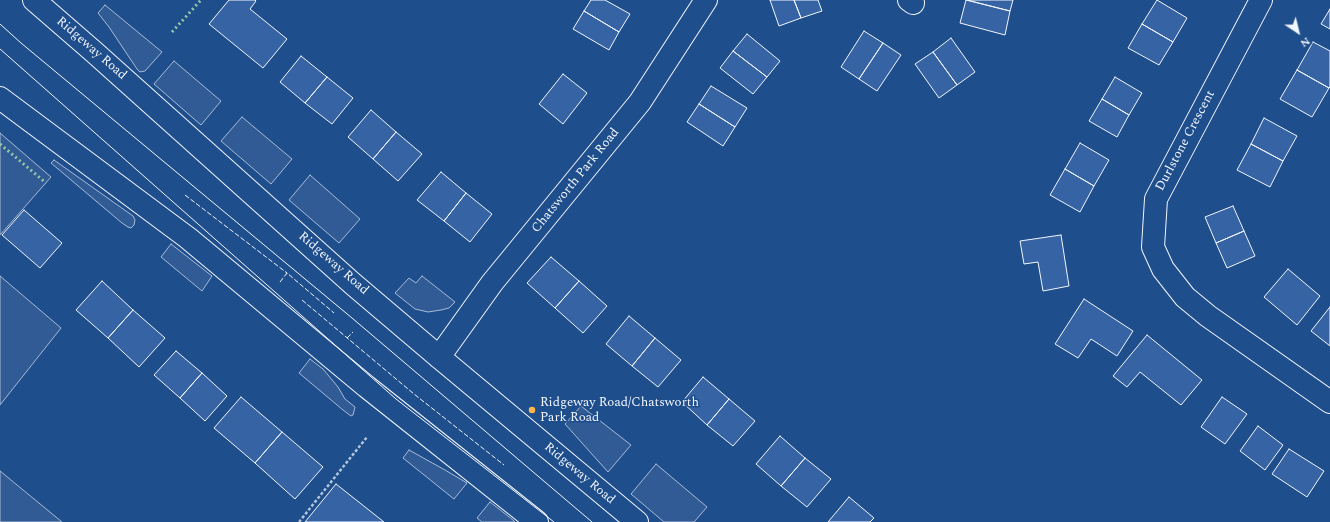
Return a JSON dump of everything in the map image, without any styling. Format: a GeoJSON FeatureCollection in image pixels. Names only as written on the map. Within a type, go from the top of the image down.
{"type":"FeatureCollection","features":[{"type":"Feature","properties":{"kind":"main road","name":"Ridgeway Road"},"geometry":{"type":"LineString","coordinates":[[34,0],[438,357],[637,522]]}},
{"type":"Feature","properties":{"kind":"main road","name":"Chatsworth Park Road"},"geometry":{"type":"LineString","coordinates":[[438,357],[492,283],[640,102],[706,0]]}},
{"type":"Feature","properties":{"kind":"main road","name":"Durlstone Crescent"},"geometry":{"type":"LineString","coordinates":[[1261,0],[1156,198],[1153,247],[1163,269],[1185,297],[1208,316],[1330,402]]}},
{"type":"Feature","properties":{"kind":"main road"},"geometry":{"type":"LineString","coordinates":[[0,98],[188,238],[373,392],[537,522]]}},
{"type":"Feature","properties":{"kind":"path"},"geometry":{"type":"LineString","coordinates":[[299,522],[367,437]]}},
{"type":"Feature","properties":{"kind":"shaded area"},"geometry":{"type":"Polygon","coordinates":[[[105,5],[162,52],[145,71],[140,72],[137,69],[98,13],[105,5]]]}},
{"type":"Feature","properties":{"kind":"shaded area"},"geometry":{"type":"Polygon","coordinates":[[[174,61],[221,101],[201,125],[154,84],[174,61]]]}},
{"type":"Feature","properties":{"kind":"shaded area"},"geometry":{"type":"Polygon","coordinates":[[[242,117],[292,159],[271,184],[221,141],[242,117]]]}},
{"type":"Feature","properties":{"kind":"shaded area"},"geometry":{"type":"Polygon","coordinates":[[[0,133],[51,177],[0,235],[0,133]]]}},
{"type":"Feature","properties":{"kind":"shaded area"},"geometry":{"type":"Polygon","coordinates":[[[54,160],[133,216],[135,220],[134,225],[131,228],[122,223],[51,163],[54,160]]]}},
{"type":"Feature","properties":{"kind":"shaded area"},"geometry":{"type":"Polygon","coordinates":[[[310,175],[360,219],[339,243],[289,200],[310,175]]]}},
{"type":"Feature","properties":{"kind":"shaded area"},"geometry":{"type":"Polygon","coordinates":[[[171,244],[212,276],[202,291],[161,257],[171,244]]]}},
{"type":"Feature","properties":{"kind":"shaded area"},"geometry":{"type":"Polygon","coordinates":[[[0,276],[61,328],[0,405],[0,276]]]}},
{"type":"Feature","properties":{"kind":"shaded area"},"geometry":{"type":"Polygon","coordinates":[[[422,276],[455,302],[449,308],[428,312],[415,309],[395,293],[409,278],[416,283],[422,276]]]}},
{"type":"Feature","properties":{"kind":"shaded area"},"geometry":{"type":"Polygon","coordinates":[[[310,359],[323,369],[338,387],[345,399],[355,407],[353,415],[351,416],[343,410],[299,373],[310,359]]]}},
{"type":"Feature","properties":{"kind":"shaded area"},"geometry":{"type":"Polygon","coordinates":[[[581,406],[631,445],[608,472],[565,424],[581,406]]]}},
{"type":"Feature","properties":{"kind":"shaded area"},"geometry":{"type":"Polygon","coordinates":[[[409,450],[467,483],[454,499],[403,458],[409,450]]]}},
{"type":"Feature","properties":{"kind":"shaded area"},"geometry":{"type":"Polygon","coordinates":[[[656,464],[707,507],[694,522],[664,522],[631,494],[656,464]]]}},
{"type":"Feature","properties":{"kind":"shaded area"},"geometry":{"type":"Polygon","coordinates":[[[0,471],[62,522],[0,522],[0,471]]]}},
{"type":"Feature","properties":{"kind":"shaded area"},"geometry":{"type":"Polygon","coordinates":[[[490,502],[515,522],[482,522],[477,518],[490,502]]]}},
{"type":"Feature","properties":{"kind":"building"},"geometry":{"type":"Polygon","coordinates":[[[229,0],[255,0],[256,1],[250,9],[287,39],[263,68],[209,24],[229,0]]]}},
{"type":"Feature","properties":{"kind":"building"},"geometry":{"type":"Polygon","coordinates":[[[591,0],[605,0],[630,14],[619,32],[584,11],[591,0]]]}},
{"type":"Feature","properties":{"kind":"building"},"geometry":{"type":"Polygon","coordinates":[[[770,0],[794,0],[801,18],[779,26],[770,0]]]}},
{"type":"Feature","properties":{"kind":"building"},"geometry":{"type":"Polygon","coordinates":[[[794,0],[818,0],[822,11],[801,18],[794,0]]]}},
{"type":"Feature","properties":{"kind":"building"},"geometry":{"type":"Polygon","coordinates":[[[966,0],[1010,11],[1005,35],[960,23],[966,0]]]}},
{"type":"Feature","properties":{"kind":"building"},"geometry":{"type":"Polygon","coordinates":[[[967,0],[1013,0],[1010,11],[967,0]]]}},
{"type":"Feature","properties":{"kind":"building"},"geometry":{"type":"Polygon","coordinates":[[[1157,0],[1187,18],[1173,42],[1142,24],[1157,0]]]}},
{"type":"Feature","properties":{"kind":"building"},"geometry":{"type":"Polygon","coordinates":[[[1330,9],[1330,29],[1321,24],[1330,9]]]}},
{"type":"Feature","properties":{"kind":"building"},"geometry":{"type":"Polygon","coordinates":[[[584,11],[619,32],[609,50],[573,29],[584,11]]]}},
{"type":"Feature","properties":{"kind":"building"},"geometry":{"type":"Polygon","coordinates":[[[1142,24],[1173,42],[1159,65],[1128,48],[1142,24]]]}},
{"type":"Feature","properties":{"kind":"building"},"geometry":{"type":"Polygon","coordinates":[[[864,31],[883,43],[859,79],[841,67],[864,31]]]}},
{"type":"Feature","properties":{"kind":"building"},"geometry":{"type":"Polygon","coordinates":[[[747,34],[780,61],[767,77],[733,51],[747,34]]]}},
{"type":"Feature","properties":{"kind":"building"},"geometry":{"type":"Polygon","coordinates":[[[951,38],[975,72],[957,85],[933,52],[951,38]]]}},
{"type":"Feature","properties":{"kind":"building"},"geometry":{"type":"Polygon","coordinates":[[[1313,42],[1330,51],[1329,88],[1297,70],[1313,42]]]}},
{"type":"Feature","properties":{"kind":"building"},"geometry":{"type":"Polygon","coordinates":[[[883,43],[901,55],[877,91],[859,79],[883,43]]]}},
{"type":"Feature","properties":{"kind":"building"},"geometry":{"type":"Polygon","coordinates":[[[733,51],[767,77],[753,94],[720,68],[733,51]]]}},
{"type":"Feature","properties":{"kind":"building"},"geometry":{"type":"Polygon","coordinates":[[[933,52],[957,85],[939,98],[915,64],[933,52]]]}},
{"type":"Feature","properties":{"kind":"building"},"geometry":{"type":"Polygon","coordinates":[[[301,56],[327,77],[305,103],[280,82],[301,56]]]}},
{"type":"Feature","properties":{"kind":"building"},"geometry":{"type":"Polygon","coordinates":[[[1297,70],[1329,88],[1312,117],[1280,99],[1297,70]]]}},
{"type":"Feature","properties":{"kind":"building"},"geometry":{"type":"Polygon","coordinates":[[[563,74],[587,93],[563,124],[539,104],[563,74]]]}},
{"type":"Feature","properties":{"kind":"building"},"geometry":{"type":"Polygon","coordinates":[[[327,77],[353,98],[332,124],[305,103],[327,77]]]}},
{"type":"Feature","properties":{"kind":"building"},"geometry":{"type":"Polygon","coordinates":[[[1115,77],[1142,93],[1129,115],[1102,99],[1115,77]]]}},
{"type":"Feature","properties":{"kind":"building"},"geometry":{"type":"Polygon","coordinates":[[[711,86],[747,108],[735,127],[699,104],[711,86]]]}},
{"type":"Feature","properties":{"kind":"building"},"geometry":{"type":"Polygon","coordinates":[[[1102,99],[1129,115],[1117,137],[1089,121],[1102,99]]]}},
{"type":"Feature","properties":{"kind":"building"},"geometry":{"type":"Polygon","coordinates":[[[699,104],[735,127],[723,146],[687,122],[699,104]]]}},
{"type":"Feature","properties":{"kind":"building"},"geometry":{"type":"Polygon","coordinates":[[[371,110],[396,132],[373,159],[348,137],[371,110]]]}},
{"type":"Feature","properties":{"kind":"building"},"geometry":{"type":"Polygon","coordinates":[[[1264,118],[1297,136],[1283,161],[1251,144],[1264,118]]]}},
{"type":"Feature","properties":{"kind":"building"},"geometry":{"type":"Polygon","coordinates":[[[396,132],[422,154],[398,181],[373,159],[396,132]]]}},
{"type":"Feature","properties":{"kind":"building"},"geometry":{"type":"Polygon","coordinates":[[[1080,143],[1109,160],[1094,186],[1065,169],[1080,143]]]}},
{"type":"Feature","properties":{"kind":"building"},"geometry":{"type":"Polygon","coordinates":[[[1251,144],[1283,161],[1270,187],[1237,170],[1251,144]]]}},
{"type":"Feature","properties":{"kind":"building"},"geometry":{"type":"Polygon","coordinates":[[[1065,169],[1094,186],[1080,212],[1050,195],[1065,169]]]}},
{"type":"Feature","properties":{"kind":"building"},"geometry":{"type":"Polygon","coordinates":[[[441,172],[466,193],[444,221],[417,200],[441,172]]]}},
{"type":"Feature","properties":{"kind":"building"},"geometry":{"type":"Polygon","coordinates":[[[466,193],[492,214],[470,242],[444,221],[466,193]]]}},
{"type":"Feature","properties":{"kind":"building"},"geometry":{"type":"Polygon","coordinates":[[[1233,206],[1244,231],[1216,243],[1205,217],[1233,206]]]}},
{"type":"Feature","properties":{"kind":"building"},"geometry":{"type":"Polygon","coordinates":[[[24,210],[62,243],[40,268],[2,235],[24,210]]]}},
{"type":"Feature","properties":{"kind":"building"},"geometry":{"type":"Polygon","coordinates":[[[1244,231],[1255,256],[1227,268],[1216,243],[1244,231]]]}},
{"type":"Feature","properties":{"kind":"building"},"geometry":{"type":"Polygon","coordinates":[[[1061,235],[1069,286],[1043,291],[1038,262],[1024,264],[1020,241],[1061,235]]]}},
{"type":"Feature","properties":{"kind":"building"},"geometry":{"type":"Polygon","coordinates":[[[551,257],[579,281],[555,308],[527,283],[551,257]]]}},
{"type":"Feature","properties":{"kind":"building"},"geometry":{"type":"Polygon","coordinates":[[[1288,269],[1320,296],[1297,325],[1264,297],[1288,269]]]}},
{"type":"Feature","properties":{"kind":"building"},"geometry":{"type":"Polygon","coordinates":[[[102,281],[133,310],[108,338],[76,310],[102,281]]]}},
{"type":"Feature","properties":{"kind":"building"},"geometry":{"type":"Polygon","coordinates":[[[579,281],[607,306],[583,333],[555,308],[579,281]]]}},
{"type":"Feature","properties":{"kind":"building"},"geometry":{"type":"Polygon","coordinates":[[[1084,299],[1133,331],[1117,356],[1091,339],[1078,358],[1055,344],[1084,299]]]}},
{"type":"Feature","properties":{"kind":"building"},"geometry":{"type":"Polygon","coordinates":[[[1330,307],[1330,346],[1311,331],[1330,307]]]}},
{"type":"Feature","properties":{"kind":"building"},"geometry":{"type":"Polygon","coordinates":[[[133,310],[165,338],[139,367],[108,338],[133,310]]]}},
{"type":"Feature","properties":{"kind":"building"},"geometry":{"type":"Polygon","coordinates":[[[629,316],[655,338],[632,366],[606,344],[629,316]]]}},
{"type":"Feature","properties":{"kind":"building"},"geometry":{"type":"Polygon","coordinates":[[[1147,335],[1202,380],[1181,405],[1140,372],[1127,387],[1113,376],[1147,335]]]}},
{"type":"Feature","properties":{"kind":"building"},"geometry":{"type":"Polygon","coordinates":[[[655,338],[681,360],[658,387],[632,366],[655,338]]]}},
{"type":"Feature","properties":{"kind":"building"},"geometry":{"type":"Polygon","coordinates":[[[176,351],[202,373],[180,398],[154,375],[176,351]]]}},
{"type":"Feature","properties":{"kind":"building"},"geometry":{"type":"Polygon","coordinates":[[[202,373],[227,396],[205,421],[180,398],[202,373]]]}},
{"type":"Feature","properties":{"kind":"building"},"geometry":{"type":"Polygon","coordinates":[[[703,377],[729,399],[707,425],[682,402],[703,377]]]}},
{"type":"Feature","properties":{"kind":"building"},"geometry":{"type":"Polygon","coordinates":[[[241,397],[282,432],[255,463],[214,428],[241,397]]]}},
{"type":"Feature","properties":{"kind":"building"},"geometry":{"type":"Polygon","coordinates":[[[1222,397],[1247,414],[1225,444],[1201,427],[1222,397]]]}},
{"type":"Feature","properties":{"kind":"building"},"geometry":{"type":"Polygon","coordinates":[[[729,399],[755,421],[733,446],[707,425],[729,399]]]}},
{"type":"Feature","properties":{"kind":"building"},"geometry":{"type":"Polygon","coordinates":[[[1258,426],[1283,445],[1265,470],[1240,451],[1258,426]]]}},
{"type":"Feature","properties":{"kind":"building"},"geometry":{"type":"Polygon","coordinates":[[[282,432],[323,467],[295,499],[255,463],[282,432]]]}},
{"type":"Feature","properties":{"kind":"building"},"geometry":{"type":"Polygon","coordinates":[[[780,436],[805,458],[781,486],[756,464],[780,436]]]}},
{"type":"Feature","properties":{"kind":"building"},"geometry":{"type":"Polygon","coordinates":[[[1289,449],[1324,471],[1307,497],[1272,474],[1289,449]]]}},
{"type":"Feature","properties":{"kind":"building"},"geometry":{"type":"Polygon","coordinates":[[[805,458],[831,479],[807,507],[781,486],[805,458]]]}},
{"type":"Feature","properties":{"kind":"building"},"geometry":{"type":"Polygon","coordinates":[[[336,484],[384,522],[305,522],[336,484]]]}},
{"type":"Feature","properties":{"kind":"building"},"geometry":{"type":"Polygon","coordinates":[[[849,497],[874,518],[870,522],[828,522],[849,497]]]}},
{"type":"Feature","properties":{"kind":"tram line"},"geometry":{"type":"LineString","coordinates":[[0,24],[352,318],[592,522]]}},
{"type":"Feature","properties":{"kind":"tram line"},"geometry":{"type":"LineString","coordinates":[[0,49],[396,399],[554,522]]}},
{"type":"Feature","properties":{"kind":"hedge"},"geometry":{"type":"LineString","coordinates":[[172,32],[201,0]]}},
{"type":"Feature","properties":{"kind":"hedge"},"geometry":{"type":"LineString","coordinates":[[0,144],[46,183]]}},
{"type":"Feature","properties":{"kind":"fence"},"geometry":{"type":"LineString","coordinates":[[185,195],[287,273]]}},
{"type":"Feature","properties":{"kind":"fence"},"geometry":{"type":"LineString","coordinates":[[280,282],[287,273],[334,313]]}},
{"type":"Feature","properties":{"kind":"fence"},"geometry":{"type":"LineString","coordinates":[[302,300],[414,394],[504,465]]}},
{"type":"Feature","properties":{"kind":"fence"},"geometry":{"type":"LineString","coordinates":[[347,338],[353,332]]}},
{"type":"Feature","properties":{"kind":"place","name":"Ridgeway Road/Chatsworth Park Road"},"geometry":{"type":"Point","coordinates":[532,410]}}]}
